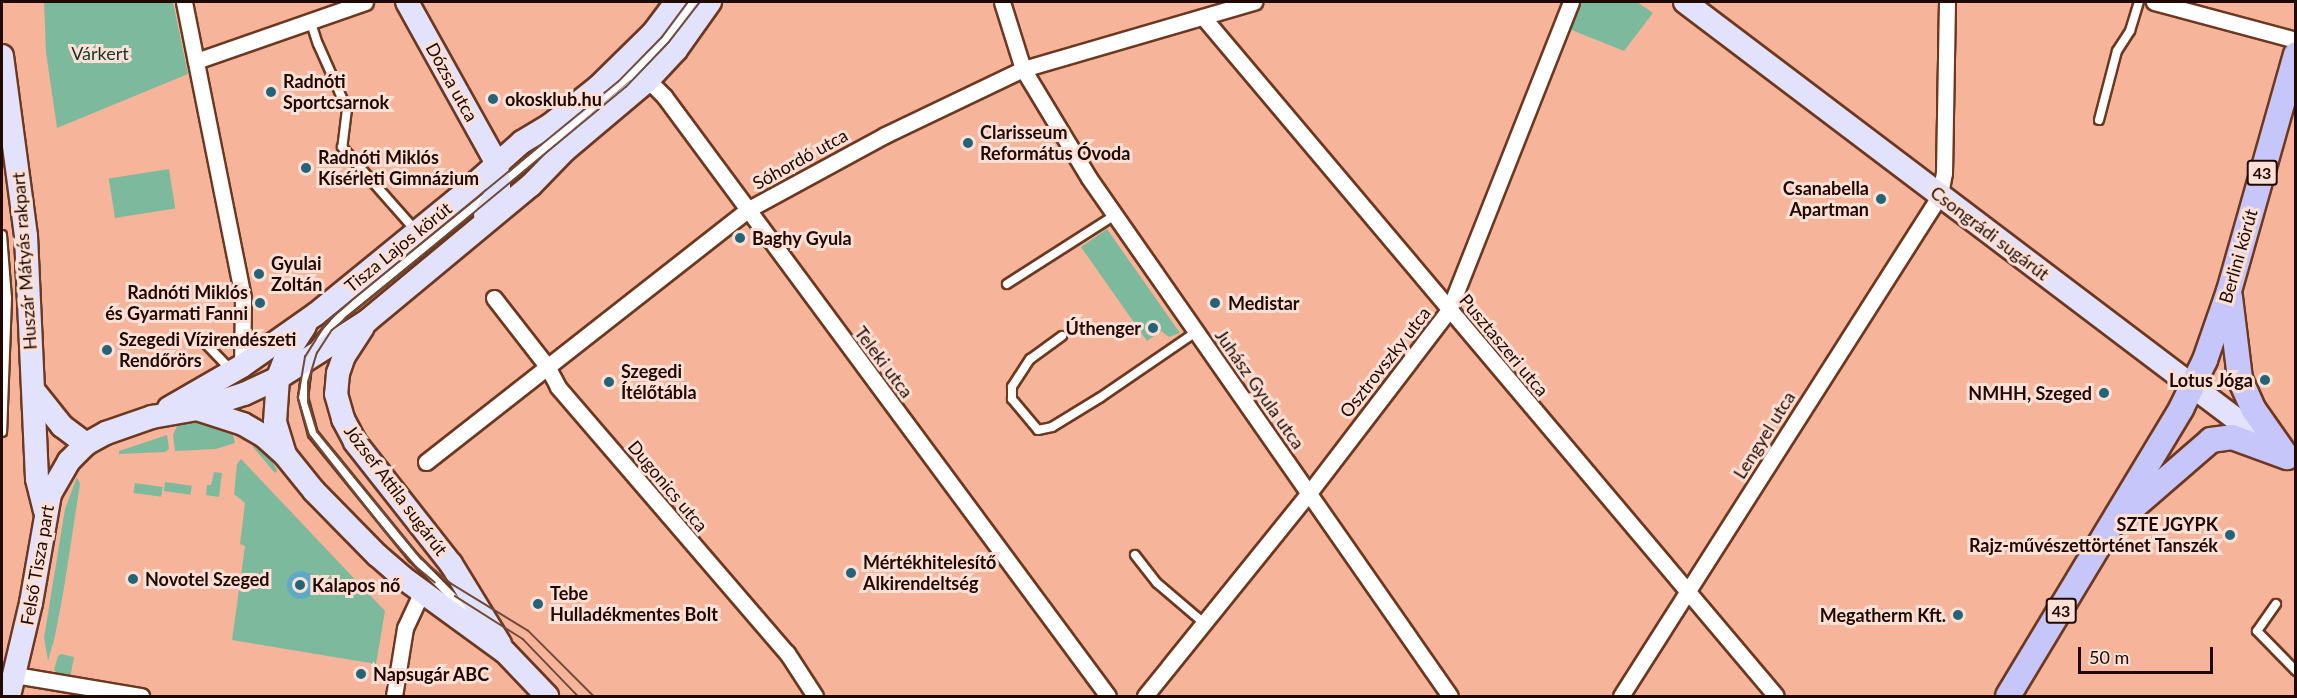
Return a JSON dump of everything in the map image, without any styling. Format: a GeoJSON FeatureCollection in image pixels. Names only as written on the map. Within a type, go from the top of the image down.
{"type":"FeatureCollection","features":[{"type":"Feature","properties":{"kind":"main road","name":"Berlini körút"},"geometry":{"type":"LineString","coordinates":[[2193,387],[2229,291],[2295,54]]}},
{"type":"Feature","properties":{"kind":"main road"},"geometry":{"type":"LineString","coordinates":[[2229,291],[2240,379],[2254,410],[2291,461]]}},
{"type":"Feature","properties":{"kind":"main road","name":"43"},"geometry":{"type":"LineString","coordinates":[[2008,696],[2113,525],[2193,387]]}},
{"type":"Feature","properties":{"kind":"main road"},"geometry":{"type":"LineString","coordinates":[[2113,525],[2211,440],[2232,437],[2291,461]]}},
{"type":"Feature","properties":{"kind":"street"},"geometry":{"type":"LineString","coordinates":[[184,2],[243,298],[243,365],[287,354],[309,358],[323,366],[329,373],[336,394]]}},
{"type":"Feature","properties":{"kind":"street"},"geometry":{"type":"LineString","coordinates":[[196,62],[365,2]]}},
{"type":"Feature","properties":{"kind":"street","name":"Dózsa utca"},"geometry":{"type":"LineString","coordinates":[[407,2],[497,164]]}},
{"type":"Feature","properties":{"kind":"street","name":"Tisza Lajos körút"},"geometry":{"type":"LineString","coordinates":[[86,444],[106,433],[152,417],[197,409],[244,394],[278,378],[367,321],[531,185],[565,150],[633,74],[653,33],[676,2]]}},
{"type":"Feature","properties":{"kind":"street","name":"Tisza Lajos körút"},"geometry":{"type":"LineString","coordinates":[[152,417],[243,365],[316,314],[522,142],[676,50],[710,2]]}},
{"type":"Feature","properties":{"kind":"street","name":"Juhász Gyula utca"},"geometry":{"type":"LineString","coordinates":[[1002,2],[1023,69],[1114,215],[1450,696]]}},
{"type":"Feature","properties":{"kind":"street","name":"Sóhordó utca"},"geometry":{"type":"LineString","coordinates":[[426,462],[747,210],[885,135],[1023,69],[1254,2]]}},
{"type":"Feature","properties":{"kind":"street","name":"Osztrovszky utca"},"geometry":{"type":"LineString","coordinates":[[1145,696],[1309,493],[1449,310],[1572,2]]}},
{"type":"Feature","properties":{"kind":"street","name":"Csongrádi sugárút"},"geometry":{"type":"LineString","coordinates":[[1685,2],[2291,461]]}},
{"type":"Feature","properties":{"kind":"street"},"geometry":{"type":"LineString","coordinates":[[1940,195],[1944,173],[1947,2]]}},
{"type":"Feature","properties":{"kind":"street"},"geometry":{"type":"LineString","coordinates":[[2154,2],[2295,40]]}},
{"type":"Feature","properties":{"kind":"street","name":"Pusztaszeri utca"},"geometry":{"type":"LineString","coordinates":[[1203,17],[1776,696]]}},
{"type":"Feature","properties":{"kind":"street","name":"Huszár Mátyás rakpart"},"geometry":{"type":"LineString","coordinates":[[2,56],[26,236],[38,479],[46,512]]}},
{"type":"Feature","properties":{"kind":"street","name":"Teleki utca"},"geometry":{"type":"LineString","coordinates":[[633,74],[664,96],[1108,696]]}},
{"type":"Feature","properties":{"kind":"street"},"geometry":{"type":"LineString","coordinates":[[479,226],[499,187],[497,164]]}},
{"type":"Feature","properties":{"kind":"street","name":"Lengyel utca"},"geometry":{"type":"LineString","coordinates":[[1622,696],[1940,195]]}},
{"type":"Feature","properties":{"kind":"street","name":"Dugonics utca"},"geometry":{"type":"LineString","coordinates":[[494,298],[547,366],[558,387],[787,653],[815,696]]}},
{"type":"Feature","properties":{"kind":"street","name":"József Attila sugárút"},"geometry":{"type":"LineString","coordinates":[[316,314],[287,354],[278,378],[275,422],[285,454],[314,491],[376,555],[422,592],[505,652],[548,696]]}},
{"type":"Feature","properties":{"kind":"street","name":"József Attila sugárút"},"geometry":{"type":"LineString","coordinates":[[367,321],[344,356],[336,394],[343,419],[355,442],[451,564],[505,652]]}},
{"type":"Feature","properties":{"kind":"street"},"geometry":{"type":"LineString","coordinates":[[34,391],[62,426],[86,444]]}},
{"type":"Feature","properties":{"kind":"street"},"geometry":{"type":"LineString","coordinates":[[197,409],[243,424],[264,436],[285,454]]}},
{"type":"Feature","properties":{"kind":"street","name":"Felső Tisza part"},"geometry":{"type":"LineString","coordinates":[[12,686],[31,603],[46,512],[57,479],[69,461],[86,444]]}},
{"type":"Feature","properties":{"kind":"street"},"geometry":{"type":"LineString","coordinates":[[393,696],[405,628],[422,592]]}},
{"type":"Feature","properties":{"kind":"street"},"geometry":{"type":"LineString","coordinates":[[12,686],[132,696]]}},
{"type":"Feature","properties":{"kind":"lane","name":"Tisza Lajos körút"},"geometry":{"type":"LineString","coordinates":[[505,652],[413,557],[313,434],[303,397],[303,383],[309,358],[321,337],[341,315],[499,187],[633,74],[665,39],[693,2]]}},
{"type":"Feature","properties":{"kind":"lane"},"geometry":{"type":"LineString","coordinates":[[2099,120],[2117,51],[2130,31],[2139,2]]}},
{"type":"Feature","properties":{"kind":"lane"},"geometry":{"type":"LineString","coordinates":[[310,20],[318,44],[347,109],[342,147],[417,232]]}},
{"type":"Feature","properties":{"kind":"lane"},"geometry":{"type":"LineString","coordinates":[[1007,284],[1114,215]]}},
{"type":"Feature","properties":{"kind":"lane"},"geometry":{"type":"LineString","coordinates":[[2,236],[7,298],[2,432]]}},
{"type":"Feature","properties":{"kind":"lane"},"geometry":{"type":"LineString","coordinates":[[1062,336],[1030,359],[1012,387],[1012,399],[1038,430],[1052,427],[1101,397],[1196,332]]}},
{"type":"Feature","properties":{"kind":"lane"},"geometry":{"type":"LineString","coordinates":[[205,343],[243,365]]}},
{"type":"Feature","properties":{"kind":"lane"},"geometry":{"type":"LineString","coordinates":[[1135,555],[1157,584],[1204,623]]}},
{"type":"Feature","properties":{"kind":"lane"},"geometry":{"type":"LineString","coordinates":[[2276,604],[2257,631],[2295,670]]}},
{"type":"Feature","properties":{"kind":"green space","name":"Várkert"},"geometry":{"type":"Polygon","coordinates":[[[44,2],[173,2],[188,74],[57,128],[46,52],[44,2]]]}},
{"type":"Feature","properties":{"kind":"green space"},"geometry":{"type":"Polygon","coordinates":[[[1580,2],[1637,2],[1653,13],[1624,51],[1569,29],[1580,2]]]}},
{"type":"Feature","properties":{"kind":"green space"},"geometry":{"type":"Polygon","coordinates":[[[169,169],[175,209],[115,218],[109,179],[169,169]]]}},
{"type":"Feature","properties":{"kind":"green space"},"geometry":{"type":"Polygon","coordinates":[[[1107,229],[1180,333],[1169,337],[1161,331],[1147,341],[1081,247],[1107,229]]]}},
{"type":"Feature","properties":{"kind":"green space"},"geometry":{"type":"Polygon","coordinates":[[[203,419],[232,431],[235,443],[216,449],[175,451],[173,435],[177,426],[203,419]]]}},
{"type":"Feature","properties":{"kind":"green space"},"geometry":{"type":"Polygon","coordinates":[[[167,435],[169,449],[165,452],[119,454],[119,451],[167,435]]]}},
{"type":"Feature","properties":{"kind":"green space"},"geometry":{"type":"Polygon","coordinates":[[[253,436],[266,447],[277,471],[275,473],[253,447],[253,436]]]}},
{"type":"Feature","properties":{"kind":"green space"},"geometry":{"type":"Polygon","coordinates":[[[241,459],[385,611],[376,664],[232,640],[245,546],[240,544],[245,503],[234,494],[237,464],[241,459]]]}},
{"type":"Feature","properties":{"kind":"green space"},"geometry":{"type":"Polygon","coordinates":[[[214,472],[222,473],[219,497],[206,495],[207,485],[211,485],[214,472]]]}},
{"type":"Feature","properties":{"kind":"green space"},"geometry":{"type":"Polygon","coordinates":[[[77,477],[80,484],[64,588],[48,661],[44,638],[65,509],[77,477]]]}},
{"type":"Feature","properties":{"kind":"green space"},"geometry":{"type":"Polygon","coordinates":[[[165,482],[192,486],[190,495],[164,491],[165,482]]]}},
{"type":"Feature","properties":{"kind":"green space"},"geometry":{"type":"Polygon","coordinates":[[[135,483],[163,487],[161,497],[134,493],[135,483]]]}},
{"type":"Feature","properties":{"kind":"green space"},"geometry":{"type":"Polygon","coordinates":[[[61,654],[74,657],[70,678],[54,670],[58,656],[61,654]]]}},
{"type":"Feature","properties":{"kind":"water"},"geometry":{"type":"Polygon","coordinates":[[[301,571],[311,575],[315,585],[311,595],[301,599],[291,595],[287,585],[291,575],[301,571]]]}},
{"type":"Feature","properties":{"kind":"tram line"},"geometry":{"type":"LineString","coordinates":[[435,583],[416,567],[385,532],[309,435],[298,398],[305,357],[326,323],[351,301],[618,82],[662,37],[688,2]]}},
{"type":"Feature","properties":{"kind":"tram line"},"geometry":{"type":"LineString","coordinates":[[593,696],[528,631],[451,584],[421,559],[317,432],[308,403],[308,382],[317,353],[332,330],[626,87],[669,42],[700,2]]}},
{"type":"Feature","properties":{"kind":"tram line"},"geometry":{"type":"LineString","coordinates":[[455,596],[523,639],[578,696]]}},
{"type":"Feature","properties":{"kind":"place","name":"Radnóti Sportcsarnok"},"geometry":{"type":"Point","coordinates":[271,92]}},
{"type":"Feature","properties":{"kind":"place","name":"okosklub.hu"},"geometry":{"type":"Point","coordinates":[493,99]}},
{"type":"Feature","properties":{"kind":"place","name":"Clarisseum Református Óvoda"},"geometry":{"type":"Point","coordinates":[968,143]}},
{"type":"Feature","properties":{"kind":"place","name":"Radnóti Miklós Kísérleti Gimnázium"},"geometry":{"type":"Point","coordinates":[306,168]}},
{"type":"Feature","properties":{"kind":"place","name":"Csanabella Apartman"},"geometry":{"type":"Point","coordinates":[1881,199]}},
{"type":"Feature","properties":{"kind":"place","name":"Baghy Gyula"},"geometry":{"type":"Point","coordinates":[740,238]}},
{"type":"Feature","properties":{"kind":"place","name":"Gyulai Zoltán"},"geometry":{"type":"Point","coordinates":[259,274]}},
{"type":"Feature","properties":{"kind":"place","name":"Radnóti Miklós és Gyarmati Fanni"},"geometry":{"type":"Point","coordinates":[260,303]}},
{"type":"Feature","properties":{"kind":"place","name":"Medistar"},"geometry":{"type":"Point","coordinates":[1215,303]}},
{"type":"Feature","properties":{"kind":"place","name":"Úthenger"},"geometry":{"type":"Point","coordinates":[1153,328]}},
{"type":"Feature","properties":{"kind":"place","name":"Szegedi Vízirendészeti Rendőrörs"},"geometry":{"type":"Point","coordinates":[107,350]}},
{"type":"Feature","properties":{"kind":"place","name":"Lotus Jóga"},"geometry":{"type":"Point","coordinates":[2265,380]}},
{"type":"Feature","properties":{"kind":"place","name":"Szegedi Ítélőtábla"},"geometry":{"type":"Point","coordinates":[609,382]}},
{"type":"Feature","properties":{"kind":"place","name":"NMHH, Szeged"},"geometry":{"type":"Point","coordinates":[2104,393]}},
{"type":"Feature","properties":{"kind":"place","name":"SZTE JGYPK Rajz-művészettörténet Tanszék"},"geometry":{"type":"Point","coordinates":[2230,535]}},
{"type":"Feature","properties":{"kind":"place","name":"Mértékhitelesítő Alkirendeltség"},"geometry":{"type":"Point","coordinates":[851,573]}},
{"type":"Feature","properties":{"kind":"place","name":"Novotel Szeged"},"geometry":{"type":"Point","coordinates":[133,579]}},
{"type":"Feature","properties":{"kind":"place","name":"Kalapos nő"},"geometry":{"type":"Point","coordinates":[300,585]}},
{"type":"Feature","properties":{"kind":"place","name":"Tebe Hulladékmentes Bolt"},"geometry":{"type":"Point","coordinates":[538,604]}},
{"type":"Feature","properties":{"kind":"place","name":"Megatherm Kft."},"geometry":{"type":"Point","coordinates":[1958,615]}},
{"type":"Feature","properties":{"kind":"place","name":"Napsugár ABC"},"geometry":{"type":"Point","coordinates":[361,674]}}]}
